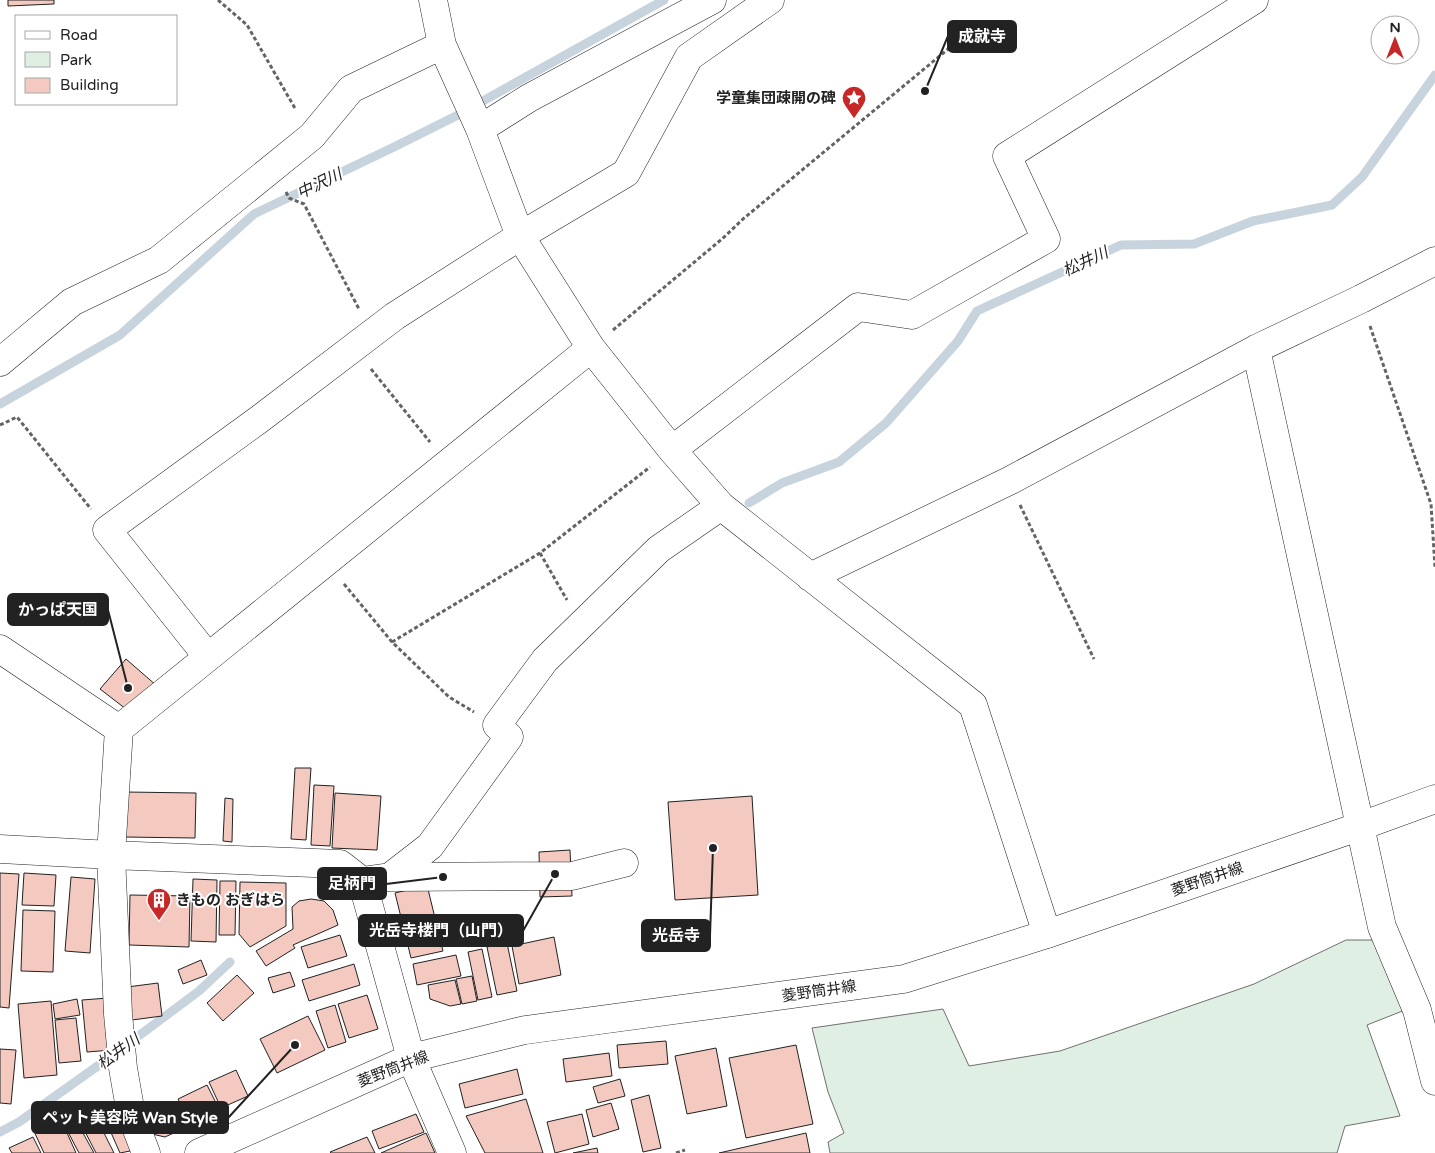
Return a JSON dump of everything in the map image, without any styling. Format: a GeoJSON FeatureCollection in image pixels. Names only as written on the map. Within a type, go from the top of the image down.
{"type":"FeatureCollection","features":[{"type":"Feature","properties":{"kind":"street"},"geometry":{"type":"LineString","coordinates":[[433,0],[442,45],[479,127],[520,236],[591,348],[672,450],[725,509],[974,706],[1047,934]]}},
{"type":"Feature","properties":{"kind":"street"},"geometry":{"type":"LineString","coordinates":[[479,127],[529,98],[712,0]]}},
{"type":"Feature","properties":{"kind":"street"},"geometry":{"type":"LineString","coordinates":[[208,657],[107,530],[261,418],[395,316],[520,236],[626,173],[689,57],[770,0]]}},
{"type":"Feature","properties":{"kind":"street"},"geometry":{"type":"LineString","coordinates":[[672,450],[858,307],[912,315],[1046,240],[1007,156],[1254,0]]}},
{"type":"Feature","properties":{"kind":"street"},"geometry":{"type":"LineString","coordinates":[[0,362],[72,302],[159,260],[312,136],[351,89],[442,45]]}},
{"type":"Feature","properties":{"kind":"street"},"geometry":{"type":"LineString","coordinates":[[810,577],[1009,481],[1256,349],[1435,261]]}},
{"type":"Feature","properties":{"kind":"street"},"geometry":{"type":"LineString","coordinates":[[146,1153],[131,1114],[120,1036],[111,855],[119,729],[591,348]]}},
{"type":"Feature","properties":{"kind":"street"},"geometry":{"type":"LineString","coordinates":[[1256,349],[1382,927],[1417,1010],[1435,1081]]}},
{"type":"Feature","properties":{"kind":"street"},"geometry":{"type":"LineString","coordinates":[[390,877],[430,846],[509,737],[497,725],[545,660],[659,549],[725,509]]}},
{"type":"Feature","properties":{"kind":"street"},"geometry":{"type":"LineString","coordinates":[[0,649],[119,729]]}},
{"type":"Feature","properties":{"kind":"street","name":"菱野筒井線"},"geometry":{"type":"LineString","coordinates":[[200,1153],[411,1058],[525,1030],[904,979],[1047,934],[1435,800]]}},
{"type":"Feature","properties":{"kind":"street"},"geometry":{"type":"LineString","coordinates":[[0,849],[340,864],[362,881],[411,1058],[452,1153]]}},
{"type":"Feature","properties":{"kind":"street"},"geometry":{"type":"LineString","coordinates":[[362,881],[390,877],[572,876],[624,863]]}},
{"type":"Feature","properties":{"kind":"path"},"geometry":{"type":"LineString","coordinates":[[218,0],[247,25],[312,136]]}},
{"type":"Feature","properties":{"kind":"path"},"geometry":{"type":"LineString","coordinates":[[591,348],[982,21]]}},
{"type":"Feature","properties":{"kind":"path"},"geometry":{"type":"LineString","coordinates":[[275,166],[289,198],[304,204],[363,340],[448,464]]}},
{"type":"Feature","properties":{"kind":"path"},"geometry":{"type":"LineString","coordinates":[[1361,299],[1431,504],[1435,567]]}},
{"type":"Feature","properties":{"kind":"path"},"geometry":{"type":"LineString","coordinates":[[0,425],[17,417],[107,530]]}},
{"type":"Feature","properties":{"kind":"path"},"geometry":{"type":"LineString","coordinates":[[392,642],[540,553],[672,450]]}},
{"type":"Feature","properties":{"kind":"path"},"geometry":{"type":"LineString","coordinates":[[1009,481],[1094,660]]}},
{"type":"Feature","properties":{"kind":"path"},"geometry":{"type":"LineString","coordinates":[[540,553],[582,624]]}},
{"type":"Feature","properties":{"kind":"path"},"geometry":{"type":"LineString","coordinates":[[326,562],[392,642],[449,697],[497,725]]}},
{"type":"Feature","properties":{"kind":"path"},"geometry":{"type":"LineString","coordinates":[[676,1153],[685,1150]]}},
{"type":"Feature","properties":{"kind":"green space"},"geometry":{"type":"Polygon","coordinates":[[[1346,940],[1373,940],[1405,1010],[1367,1025],[1400,1116],[1345,1126],[1337,1153],[830,1153],[828,1142],[844,1133],[828,1092],[812,1028],[943,1009],[969,1066],[1060,1051],[1254,984],[1346,940]]]}},
{"type":"Feature","properties":{"kind":"building"},"geometry":{"type":"Polygon","coordinates":[[[8,0],[54,0],[54,4],[8,6],[8,0]]]}},
{"type":"Feature","properties":{"kind":"building"},"geometry":{"type":"Polygon","coordinates":[[[126,659],[157,686],[135,716],[100,689],[126,659]]]}},
{"type":"Feature","properties":{"kind":"building"},"geometry":{"type":"Polygon","coordinates":[[[295,768],[311,768],[306,840],[291,839],[295,768]]]}},
{"type":"Feature","properties":{"kind":"building"},"geometry":{"type":"Polygon","coordinates":[[[314,785],[334,786],[330,846],[311,845],[314,785]]]}},
{"type":"Feature","properties":{"kind":"building"},"geometry":{"type":"Polygon","coordinates":[[[126,792],[196,793],[195,838],[125,837],[126,792]]]}},
{"type":"Feature","properties":{"kind":"building"},"geometry":{"type":"Polygon","coordinates":[[[335,793],[381,796],[377,850],[332,848],[335,793]]]}},
{"type":"Feature","properties":{"kind":"building"},"geometry":{"type":"Polygon","coordinates":[[[752,796],[758,895],[675,900],[668,802],[752,796]]]}},
{"type":"Feature","properties":{"kind":"building"},"geometry":{"type":"Polygon","coordinates":[[[225,798],[233,799],[232,842],[223,841],[225,798]]]}},
{"type":"Feature","properties":{"kind":"building"},"geometry":{"type":"Polygon","coordinates":[[[570,850],[572,896],[540,897],[539,852],[570,850]]]}},
{"type":"Feature","properties":{"kind":"building"},"geometry":{"type":"Polygon","coordinates":[[[0,873],[19,874],[9,1008],[0,1007],[0,873]]]}},
{"type":"Feature","properties":{"kind":"building"},"geometry":{"type":"Polygon","coordinates":[[[24,873],[56,875],[54,906],[22,905],[24,873]]]}},
{"type":"Feature","properties":{"kind":"building"},"geometry":{"type":"Polygon","coordinates":[[[71,877],[95,879],[90,953],[65,951],[71,877]]]}},
{"type":"Feature","properties":{"kind":"building"},"geometry":{"type":"Polygon","coordinates":[[[193,879],[217,880],[216,942],[191,941],[193,879]]]}},
{"type":"Feature","properties":{"kind":"building"},"geometry":{"type":"Polygon","coordinates":[[[220,881],[236,881],[235,935],[219,935],[220,881]]]}},
{"type":"Feature","properties":{"kind":"building"},"geometry":{"type":"Polygon","coordinates":[[[240,882],[286,883],[286,926],[250,947],[239,934],[240,882]]]}},
{"type":"Feature","properties":{"kind":"building"},"geometry":{"type":"Polygon","coordinates":[[[427,885],[443,951],[411,958],[395,893],[427,885]]]}},
{"type":"Feature","properties":{"kind":"building","name":"きもの おぎはら"},"geometry":{"type":"Polygon","coordinates":[[[130,895],[190,896],[189,947],[129,945],[130,895]]]}},
{"type":"Feature","properties":{"kind":"building"},"geometry":{"type":"Polygon","coordinates":[[[311,899],[324,901],[333,910],[338,925],[293,945],[295,948],[266,966],[256,951],[293,929],[292,907],[299,901],[311,899]]]}},
{"type":"Feature","properties":{"kind":"building"},"geometry":{"type":"Polygon","coordinates":[[[23,910],[55,911],[53,972],[21,971],[23,910]]]}},
{"type":"Feature","properties":{"kind":"building"},"geometry":{"type":"Polygon","coordinates":[[[340,935],[347,956],[308,968],[301,947],[340,935]]]}},
{"type":"Feature","properties":{"kind":"building"},"geometry":{"type":"Polygon","coordinates":[[[554,937],[561,975],[519,984],[512,946],[554,937]]]}},
{"type":"Feature","properties":{"kind":"building"},"geometry":{"type":"Polygon","coordinates":[[[507,943],[517,991],[497,995],[487,947],[507,943]]]}},
{"type":"Feature","properties":{"kind":"building"},"geometry":{"type":"Polygon","coordinates":[[[482,949],[492,997],[478,1000],[468,952],[482,949]]]}},
{"type":"Feature","properties":{"kind":"building"},"geometry":{"type":"Polygon","coordinates":[[[456,955],[461,976],[417,985],[413,964],[456,955]]]}},
{"type":"Feature","properties":{"kind":"building"},"geometry":{"type":"Polygon","coordinates":[[[201,960],[207,975],[183,984],[178,970],[201,960]]]}},
{"type":"Feature","properties":{"kind":"building"},"geometry":{"type":"Polygon","coordinates":[[[354,964],[360,985],[309,1001],[302,980],[354,964]]]}},
{"type":"Feature","properties":{"kind":"building"},"geometry":{"type":"Polygon","coordinates":[[[290,972],[295,986],[273,993],[268,978],[290,972]]]}},
{"type":"Feature","properties":{"kind":"building"},"geometry":{"type":"Polygon","coordinates":[[[237,975],[254,993],[223,1021],[207,1003],[237,975]]]}},
{"type":"Feature","properties":{"kind":"building"},"geometry":{"type":"Polygon","coordinates":[[[472,976],[477,1001],[462,1004],[456,979],[472,976]]]}},
{"type":"Feature","properties":{"kind":"building"},"geometry":{"type":"Polygon","coordinates":[[[455,980],[461,1004],[450,1006],[430,999],[428,985],[455,980]]]}},
{"type":"Feature","properties":{"kind":"building"},"geometry":{"type":"Polygon","coordinates":[[[158,983],[162,1016],[132,1020],[127,987],[158,983]]]}},
{"type":"Feature","properties":{"kind":"building"},"geometry":{"type":"Polygon","coordinates":[[[367,995],[378,1029],[349,1038],[338,1004],[367,995]]]}},
{"type":"Feature","properties":{"kind":"building"},"geometry":{"type":"Polygon","coordinates":[[[108,998],[112,1050],[87,1052],[82,1000],[108,998]]]}},
{"type":"Feature","properties":{"kind":"building"},"geometry":{"type":"Polygon","coordinates":[[[77,999],[80,1015],[55,1019],[53,1004],[77,999]]]}},
{"type":"Feature","properties":{"kind":"building"},"geometry":{"type":"Polygon","coordinates":[[[51,1001],[57,1075],[24,1078],[18,1004],[51,1001]]]}},
{"type":"Feature","properties":{"kind":"building"},"geometry":{"type":"Polygon","coordinates":[[[335,1005],[346,1042],[328,1048],[316,1011],[335,1005]]]}},
{"type":"Feature","properties":{"kind":"building"},"geometry":{"type":"Polygon","coordinates":[[[308,1016],[325,1050],[277,1073],[260,1039],[308,1016]]]}},
{"type":"Feature","properties":{"kind":"building"},"geometry":{"type":"Polygon","coordinates":[[[76,1018],[81,1061],[59,1063],[55,1020],[76,1018]]]}},
{"type":"Feature","properties":{"kind":"building"},"geometry":{"type":"Polygon","coordinates":[[[666,1041],[668,1064],[619,1068],[617,1045],[666,1041]]]}},
{"type":"Feature","properties":{"kind":"building"},"geometry":{"type":"Polygon","coordinates":[[[796,1045],[813,1124],[746,1138],[729,1058],[796,1045]]]}},
{"type":"Feature","properties":{"kind":"building"},"geometry":{"type":"Polygon","coordinates":[[[716,1048],[727,1106],[687,1114],[675,1056],[716,1048]]]}},
{"type":"Feature","properties":{"kind":"building"},"geometry":{"type":"Polygon","coordinates":[[[0,1049],[16,1050],[11,1104],[0,1103],[0,1049]]]}},
{"type":"Feature","properties":{"kind":"building"},"geometry":{"type":"Polygon","coordinates":[[[609,1053],[612,1076],[566,1082],[563,1059],[609,1053]]]}},
{"type":"Feature","properties":{"kind":"building"},"geometry":{"type":"Polygon","coordinates":[[[517,1069],[523,1094],[465,1108],[459,1084],[517,1069]]]}},
{"type":"Feature","properties":{"kind":"building"},"geometry":{"type":"Polygon","coordinates":[[[236,1070],[248,1096],[221,1108],[209,1082],[236,1070]]]}},
{"type":"Feature","properties":{"kind":"building"},"geometry":{"type":"Polygon","coordinates":[[[620,1079],[625,1096],[598,1103],[593,1087],[620,1079]]]}},
{"type":"Feature","properties":{"kind":"building"},"geometry":{"type":"Polygon","coordinates":[[[207,1085],[220,1111],[191,1125],[178,1099],[207,1085]]]}},
{"type":"Feature","properties":{"kind":"building"},"geometry":{"type":"Polygon","coordinates":[[[649,1095],[661,1148],[643,1152],[631,1100],[649,1095]]]}},
{"type":"Feature","properties":{"kind":"building"},"geometry":{"type":"Polygon","coordinates":[[[526,1099],[543,1153],[485,1153],[466,1116],[526,1099]]]}},
{"type":"Feature","properties":{"kind":"building"},"geometry":{"type":"Polygon","coordinates":[[[175,1102],[187,1127],[165,1137],[152,1134],[146,1117],[175,1102]]]}},
{"type":"Feature","properties":{"kind":"building"},"geometry":{"type":"Polygon","coordinates":[[[611,1103],[619,1129],[593,1137],[586,1110],[611,1103]]]}},
{"type":"Feature","properties":{"kind":"building"},"geometry":{"type":"Polygon","coordinates":[[[94,1113],[114,1153],[96,1153],[79,1120],[94,1113]]]}},
{"type":"Feature","properties":{"kind":"building"},"geometry":{"type":"Polygon","coordinates":[[[118,1113],[134,1140],[130,1151],[120,1153],[105,1119],[118,1113]]]}},
{"type":"Feature","properties":{"kind":"building"},"geometry":{"type":"Polygon","coordinates":[[[416,1114],[424,1132],[379,1149],[372,1131],[416,1114]]]}},
{"type":"Feature","properties":{"kind":"building"},"geometry":{"type":"Polygon","coordinates":[[[582,1114],[589,1144],[555,1153],[547,1122],[582,1114]]]}},
{"type":"Feature","properties":{"kind":"building"},"geometry":{"type":"Polygon","coordinates":[[[59,1115],[76,1153],[44,1153],[32,1127],[59,1115]]]}},
{"type":"Feature","properties":{"kind":"building"},"geometry":{"type":"Polygon","coordinates":[[[78,1124],[94,1153],[79,1153],[67,1130],[78,1124]]]}},
{"type":"Feature","properties":{"kind":"building"},"geometry":{"type":"Polygon","coordinates":[[[426,1133],[435,1153],[381,1153],[426,1133]]]}},
{"type":"Feature","properties":{"kind":"building"},"geometry":{"type":"Polygon","coordinates":[[[806,1133],[810,1153],[719,1153],[806,1133]]]}},
{"type":"Feature","properties":{"kind":"building"},"geometry":{"type":"Polygon","coordinates":[[[33,1137],[41,1153],[12,1153],[9,1148],[33,1137]]]}},
{"type":"Feature","properties":{"kind":"building"},"geometry":{"type":"Polygon","coordinates":[[[367,1137],[375,1153],[330,1152],[367,1137]]]}},
{"type":"Feature","properties":{"kind":"building"},"geometry":{"type":"Polygon","coordinates":[[[597,1148],[598,1153],[573,1153],[597,1148]]]}},
{"type":"Feature","properties":{"kind":"waterway","name":"中沢川"},"geometry":{"type":"LineString","coordinates":[[0,404],[120,335],[254,214],[456,116],[664,0]]}},
{"type":"Feature","properties":{"kind":"waterway","name":"松井川"},"geometry":{"type":"LineString","coordinates":[[749,503],[782,483],[839,462],[886,423],[958,341],[977,311],[1121,245],[1194,244],[1253,221],[1332,205],[1362,177],[1435,75]]}},
{"type":"Feature","properties":{"kind":"waterway","name":"松井川"},"geometry":{"type":"LineString","coordinates":[[0,1132],[19,1122],[113,1055],[199,991],[230,962]]}},
{"type":"Feature","properties":{"kind":"place","name":"成就寺"},"geometry":{"type":"Point","coordinates":[925,91]}},
{"type":"Feature","properties":{"kind":"place","name":"学童集団疎開の碑"},"geometry":{"type":"Point","coordinates":[854,119]}},
{"type":"Feature","properties":{"kind":"place","name":"かっぱ天国"},"geometry":{"type":"Point","coordinates":[128,688]}},
{"type":"Feature","properties":{"kind":"place","name":"光岳寺"},"geometry":{"type":"Point","coordinates":[713,848]}},
{"type":"Feature","properties":{"kind":"place","name":"光岳寺楼門（山門）"},"geometry":{"type":"Point","coordinates":[555,874]}},
{"type":"Feature","properties":{"kind":"place","name":"足柄門"},"geometry":{"type":"Point","coordinates":[443,877]}},
{"type":"Feature","properties":{"kind":"place","name":"きもの おぎはら"},"geometry":{"type":"Point","coordinates":[159,921]}},
{"type":"Feature","properties":{"kind":"place","name":"ペット美容院 Wan Style"},"geometry":{"type":"Point","coordinates":[295,1045]}}]}
